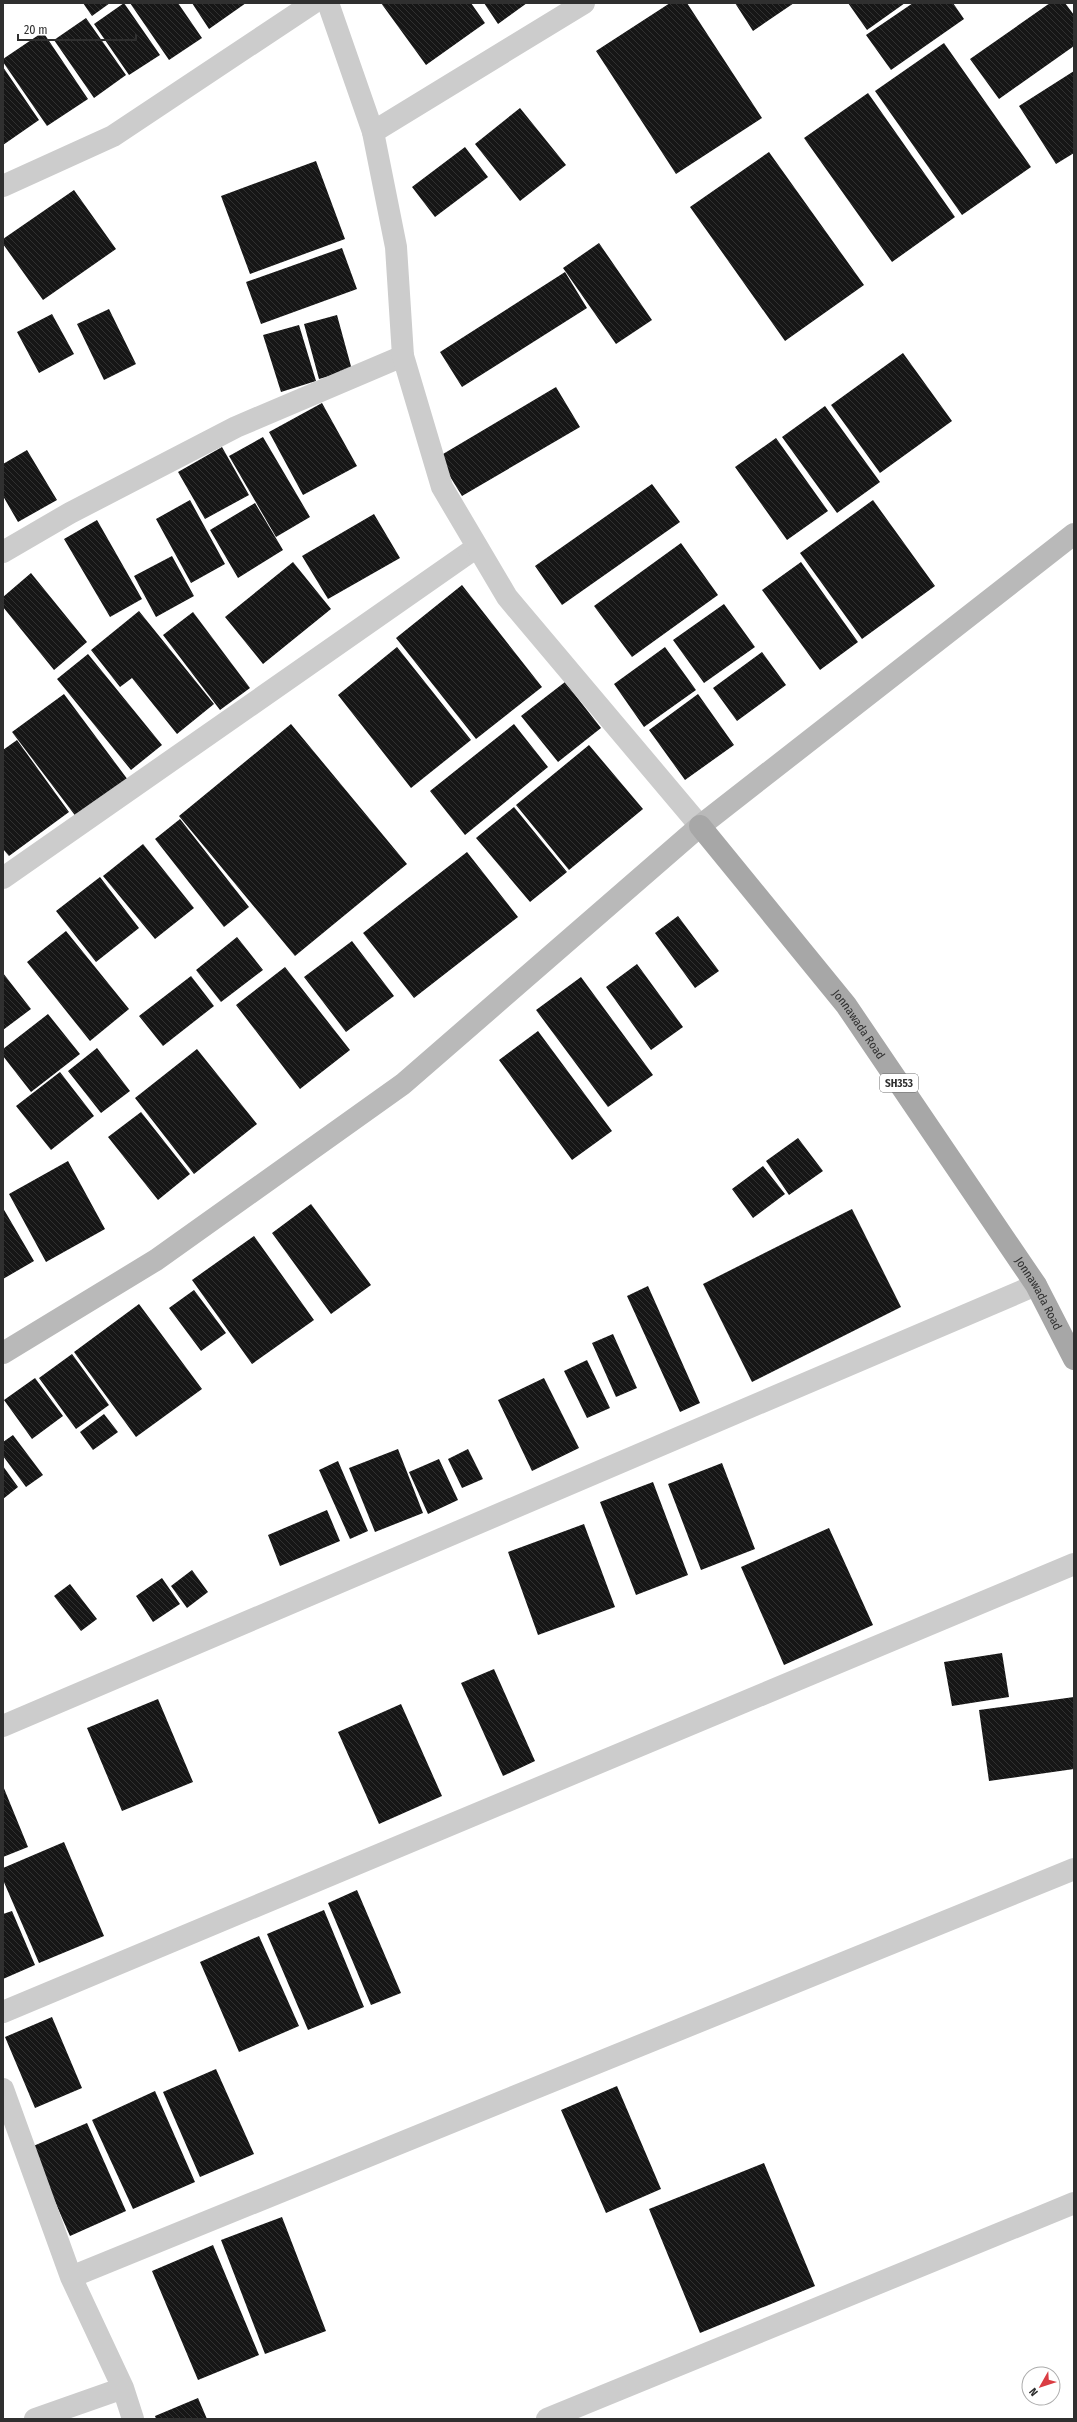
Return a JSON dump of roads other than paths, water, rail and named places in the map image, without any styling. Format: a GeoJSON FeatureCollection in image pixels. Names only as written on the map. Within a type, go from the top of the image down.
{"type":"FeatureCollection","features":[{"type":"Feature","properties":{"kind":"main road"},"geometry":{"type":"LineString","coordinates":[[3,1353],[156,1260],[403,1084],[700,826],[1074,534]]}},
{"type":"Feature","properties":{"kind":"main road","name":"Jonnawada Road"},"geometry":{"type":"LineString","coordinates":[[700,826],[846,1005],[1036,1285],[1074,1359]]}},
{"type":"Feature","properties":{"kind":"street"},"geometry":{"type":"LineString","coordinates":[[3,186],[113,136],[313,3]]}},
{"type":"Feature","properties":{"kind":"street"},"geometry":{"type":"LineString","coordinates":[[328,3],[373,132],[396,247],[403,356],[442,487],[506,597],[700,826]]}},
{"type":"Feature","properties":{"kind":"street"},"geometry":{"type":"LineString","coordinates":[[373,132],[584,3]]}},
{"type":"Feature","properties":{"kind":"street"},"geometry":{"type":"LineString","coordinates":[[3,552],[70,514],[236,427],[403,356]]}},
{"type":"Feature","properties":{"kind":"street"},"geometry":{"type":"LineString","coordinates":[[3,878],[477,547]]}},
{"type":"Feature","properties":{"kind":"street"},"geometry":{"type":"LineString","coordinates":[[3,1726],[1036,1285]]}},
{"type":"Feature","properties":{"kind":"street"},"geometry":{"type":"LineString","coordinates":[[3,2012],[1074,1564]]}},
{"type":"Feature","properties":{"kind":"street"},"geometry":{"type":"LineString","coordinates":[[72,2277],[1074,1869]]}},
{"type":"Feature","properties":{"kind":"street"},"geometry":{"type":"LineString","coordinates":[[3,2089],[11,2134],[72,2277],[123,2388],[134,2419]]}},
{"type":"Feature","properties":{"kind":"street"},"geometry":{"type":"LineString","coordinates":[[547,2419],[1074,2203]]}},
{"type":"Feature","properties":{"kind":"street"},"geometry":{"type":"LineString","coordinates":[[35,2419],[123,2388]]}}]}
